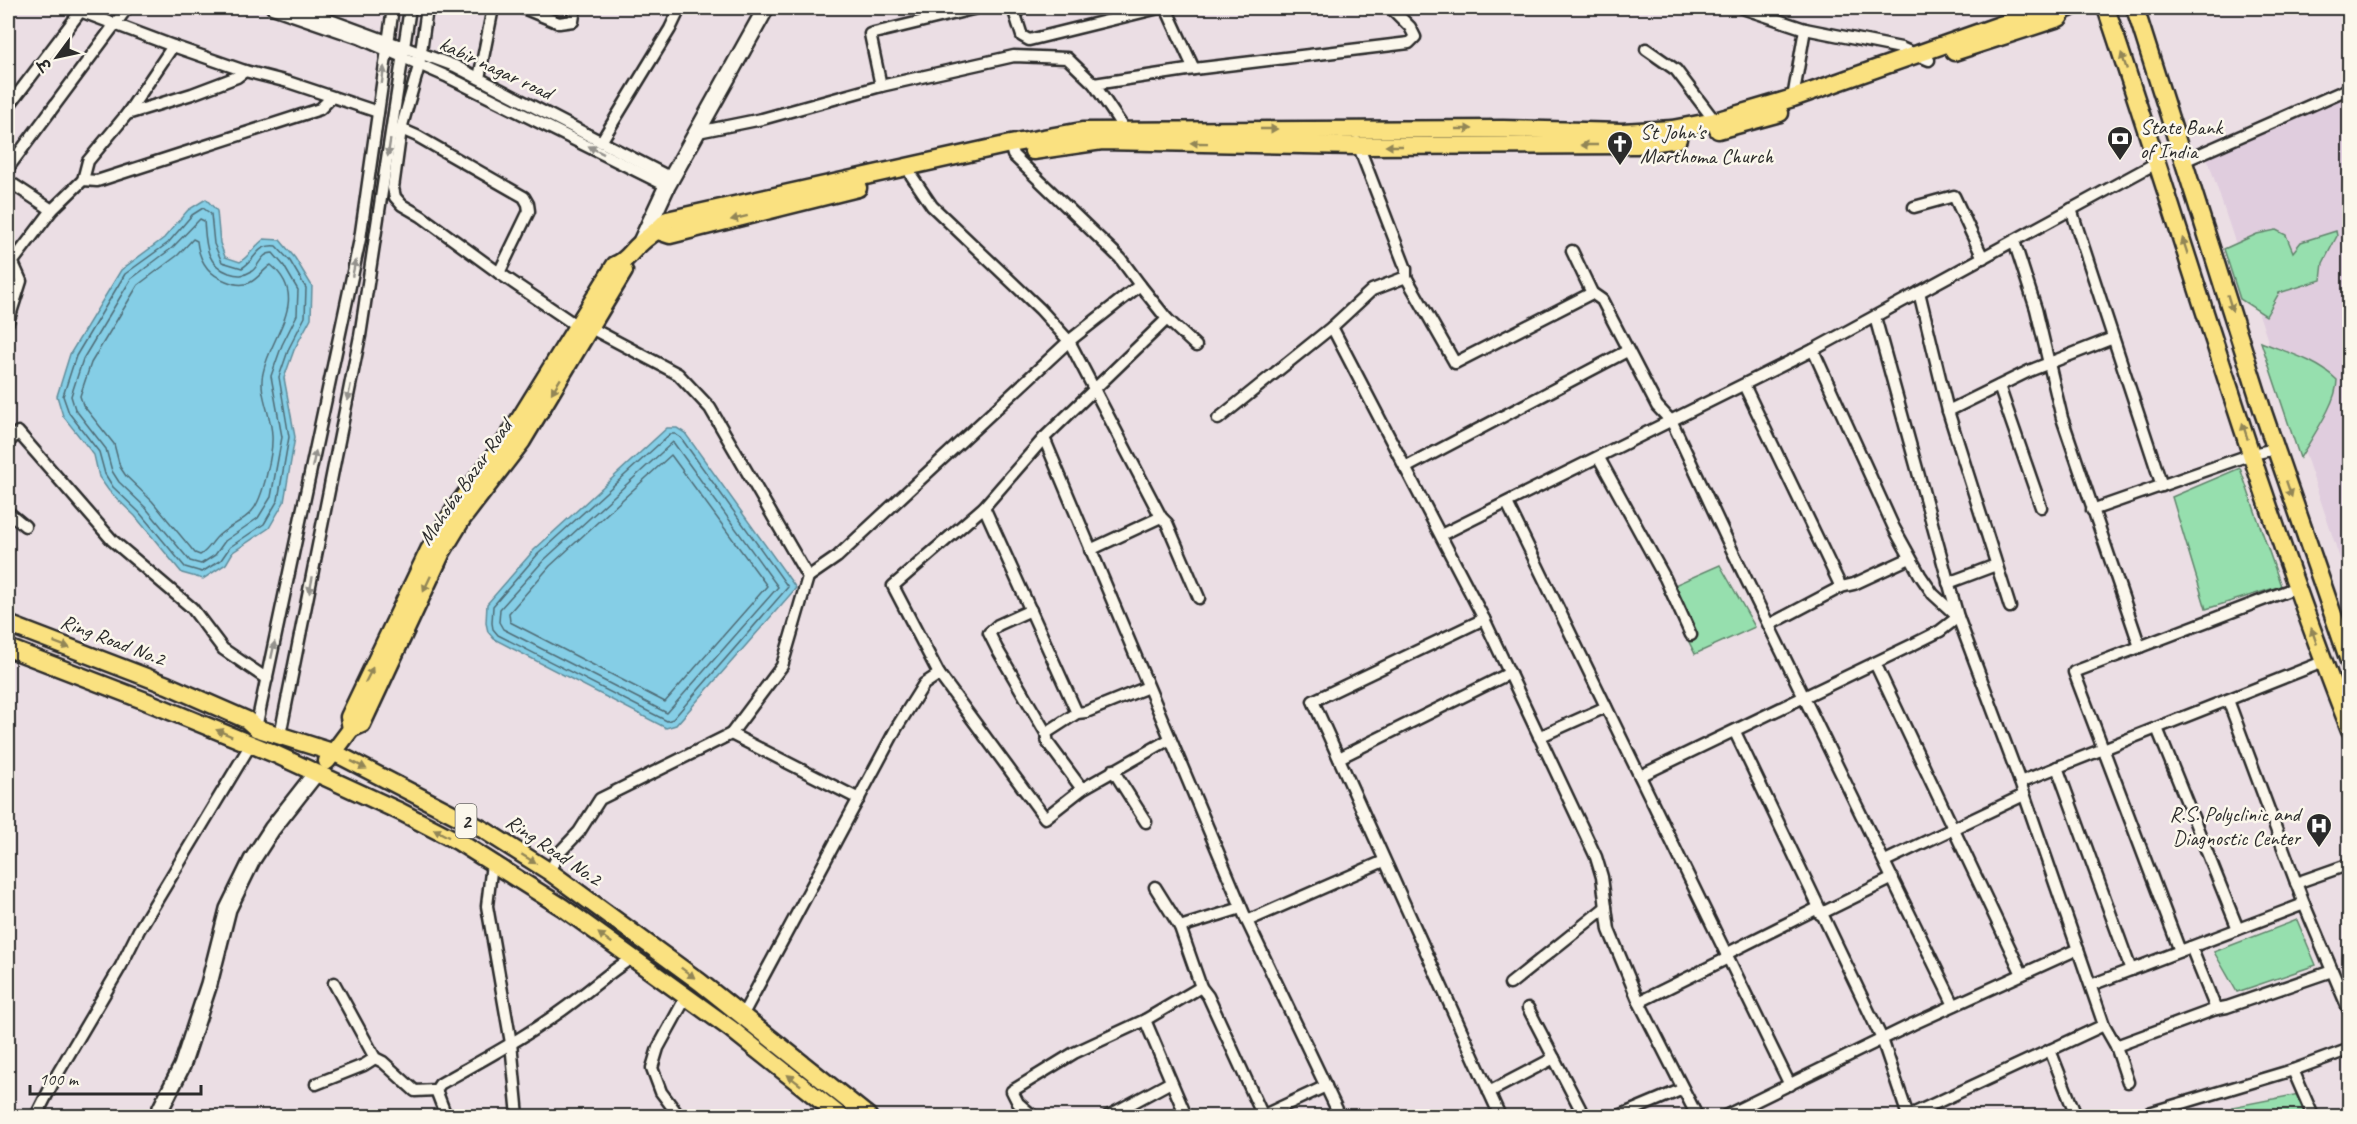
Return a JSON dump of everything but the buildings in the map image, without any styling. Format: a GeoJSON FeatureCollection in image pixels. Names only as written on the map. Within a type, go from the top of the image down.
{"type":"FeatureCollection","features":[{"type":"Feature","properties":{"kind":"main road"},"geometry":{"type":"LineString","coordinates":[[1128,135],[1358,146],[1636,145],[1690,137],[1793,98],[1922,57],[2059,18],[2060,8]]}},
{"type":"Feature","properties":{"kind":"main road"},"geometry":{"type":"LineString","coordinates":[[2106,8],[2252,454],[2323,662],[2349,730]]}},
{"type":"Feature","properties":{"kind":"main road"},"geometry":{"type":"LineString","coordinates":[[2135,8],[2276,449],[2349,664]]}},
{"type":"Feature","properties":{"kind":"main road"},"geometry":{"type":"LineString","coordinates":[[640,244],[658,231],[666,220],[1012,150],[1102,141],[1128,135],[1352,129],[1623,132],[1718,125],[1791,110],[1922,57]]}},
{"type":"Feature","properties":{"kind":"main road"},"geometry":{"type":"LineString","coordinates":[[658,231],[670,234],[1012,150]]}},
{"type":"Feature","properties":{"kind":"main road","name":"Mahoba Bazar Road"},"geometry":{"type":"LineString","coordinates":[[316,773],[335,753],[351,729],[362,724],[442,552],[471,497],[522,441],[584,327],[624,272],[623,262],[640,244]]}},
{"type":"Feature","properties":{"kind":"main road","name":"Ring Road No.2"},"geometry":{"type":"LineString","coordinates":[[8,624],[167,685],[247,720],[256,728],[335,753],[484,830],[549,872],[682,969],[868,1116]]}},
{"type":"Feature","properties":{"kind":"main road","name":"Ring Road No.2"},"geometry":{"type":"LineString","coordinates":[[8,648],[251,744],[402,812],[459,842],[562,907],[632,957],[730,1029],[840,1116]]}},
{"type":"Feature","properties":{"kind":"street"},"geometry":{"type":"LineString","coordinates":[[8,168],[127,8]]}},
{"type":"Feature","properties":{"kind":"street"},"geometry":{"type":"LineString","coordinates":[[272,8],[387,46]]}},
{"type":"Feature","properties":{"kind":"street","name":"kabir nagar road"},"geometry":{"type":"LineString","coordinates":[[297,8],[420,60],[454,66],[601,142],[669,182]]}},
{"type":"Feature","properties":{"kind":"street"},"geometry":{"type":"LineString","coordinates":[[256,728],[360,239],[393,8]]}},
{"type":"Feature","properties":{"kind":"street"},"geometry":{"type":"LineString","coordinates":[[280,735],[360,336],[410,8]]}},
{"type":"Feature","properties":{"kind":"street"},"geometry":{"type":"LineString","coordinates":[[427,8],[420,60],[401,129],[393,188],[395,197],[402,205],[421,216],[499,273],[584,327],[678,374],[710,408],[808,577]]}},
{"type":"Feature","properties":{"kind":"street"},"geometry":{"type":"LineString","coordinates":[[478,78],[493,8]]}},
{"type":"Feature","properties":{"kind":"street"},"geometry":{"type":"LineString","coordinates":[[523,8],[559,23],[573,21],[575,8]]}},
{"type":"Feature","properties":{"kind":"street"},"geometry":{"type":"LineString","coordinates":[[601,142],[670,29],[680,8]]}},
{"type":"Feature","properties":{"kind":"street","name":"Mahoba Bazar Road"},"geometry":{"type":"LineString","coordinates":[[640,244],[669,182],[766,8]]}},
{"type":"Feature","properties":{"kind":"street"},"geometry":{"type":"LineString","coordinates":[[881,86],[870,34],[977,8]]}},
{"type":"Feature","properties":{"kind":"street"},"geometry":{"type":"LineString","coordinates":[[1013,8],[1022,36],[1029,40],[1159,8]]}},
{"type":"Feature","properties":{"kind":"street"},"geometry":{"type":"LineString","coordinates":[[1166,8],[1194,69]]}},
{"type":"Feature","properties":{"kind":"street"},"geometry":{"type":"LineString","coordinates":[[1094,84],[1194,69],[1409,43],[1415,37],[1410,27],[1391,8]]}},
{"type":"Feature","properties":{"kind":"street"},"geometry":{"type":"LineString","coordinates":[[1742,8],[1805,29],[1901,48],[1922,57]]}},
{"type":"Feature","properties":{"kind":"street"},"geometry":{"type":"LineString","coordinates":[[8,107],[79,9],[245,71],[288,82],[378,112]]}},
{"type":"Feature","properties":{"kind":"street"},"geometry":{"type":"LineString","coordinates":[[1793,98],[1805,29]]}},
{"type":"Feature","properties":{"kind":"street"},"geometry":{"type":"LineString","coordinates":[[8,322],[21,281],[10,265],[52,210],[83,180],[88,161],[127,114],[173,46]]}},
{"type":"Feature","properties":{"kind":"street"},"geometry":{"type":"LineString","coordinates":[[1646,49],[1676,70],[1718,125]]}},
{"type":"Feature","properties":{"kind":"street"},"geometry":{"type":"LineString","coordinates":[[698,132],[762,119],[881,86],[1014,56],[1067,58],[1094,84],[1128,135]]}},
{"type":"Feature","properties":{"kind":"street"},"geometry":{"type":"LineString","coordinates":[[420,60],[491,98],[669,182]]}},
{"type":"Feature","properties":{"kind":"street"},"geometry":{"type":"LineString","coordinates":[[127,114],[192,94],[237,77],[245,71]]}},
{"type":"Feature","properties":{"kind":"street"},"geometry":{"type":"LineString","coordinates":[[2184,161],[2349,88]]}},
{"type":"Feature","properties":{"kind":"street"},"geometry":{"type":"LineString","coordinates":[[83,180],[97,181],[320,109],[332,97]]}},
{"type":"Feature","properties":{"kind":"street"},"geometry":{"type":"LineString","coordinates":[[401,129],[524,197],[529,211],[499,273]]}},
{"type":"Feature","properties":{"kind":"street"},"geometry":{"type":"LineString","coordinates":[[1352,129],[1406,269],[1406,277],[1455,363],[1592,293]]}},
{"type":"Feature","properties":{"kind":"street"},"geometry":{"type":"LineString","coordinates":[[1012,150],[1120,258],[1167,320],[1196,346]]}},
{"type":"Feature","properties":{"kind":"street"},"geometry":{"type":"LineString","coordinates":[[1441,536],[1813,350],[2158,162]]}},
{"type":"Feature","properties":{"kind":"street"},"geometry":{"type":"LineString","coordinates":[[911,176],[932,206],[1040,309],[1069,341],[1161,517],[1167,523],[1199,598]]}},
{"type":"Feature","properties":{"kind":"street"},"geometry":{"type":"LineString","coordinates":[[8,181],[52,210]]}},
{"type":"Feature","properties":{"kind":"street"},"geometry":{"type":"LineString","coordinates":[[1914,207],[1954,196],[1983,258]]}},
{"type":"Feature","properties":{"kind":"street"},"geometry":{"type":"LineString","coordinates":[[2071,209],[2162,486]]}},
{"type":"Feature","properties":{"kind":"street"},"geometry":{"type":"LineString","coordinates":[[2014,241],[2036,309],[2062,418],[2140,647]]}},
{"type":"Feature","properties":{"kind":"street"},"geometry":{"type":"LineString","coordinates":[[1572,251],[1592,293],[1602,300],[1657,406],[1672,422],[1954,1005]]}},
{"type":"Feature","properties":{"kind":"street"},"geometry":{"type":"LineString","coordinates":[[1218,419],[1332,327],[1372,290],[1406,277]]}},
{"type":"Feature","properties":{"kind":"street"},"geometry":{"type":"LineString","coordinates":[[549,872],[559,853],[579,832],[600,799],[731,734],[782,666],[808,577],[837,557],[1069,341],[1140,285]]}},
{"type":"Feature","properties":{"kind":"street"},"geometry":{"type":"LineString","coordinates":[[1919,292],[1948,411],[2010,607]]}},
{"type":"Feature","properties":{"kind":"street"},"geometry":{"type":"LineString","coordinates":[[1875,317],[1958,617],[2020,782],[2104,1025],[2115,1046],[2128,1082]]}},
{"type":"Feature","properties":{"kind":"street"},"geometry":{"type":"LineString","coordinates":[[1167,320],[1044,438],[984,507],[893,586],[939,674],[1045,818],[1082,789],[1170,739]]}},
{"type":"Feature","properties":{"kind":"street"},"geometry":{"type":"LineString","coordinates":[[1332,327],[1484,619],[1596,857],[1602,877],[1609,930],[1639,1002],[1697,1116]]}},
{"type":"Feature","properties":{"kind":"street"},"geometry":{"type":"LineString","coordinates":[[1948,411],[2049,363],[2113,338]]}},
{"type":"Feature","properties":{"kind":"street"},"geometry":{"type":"LineString","coordinates":[[1813,350],[1894,528],[1910,558],[1933,594],[1958,617]]}},
{"type":"Feature","properties":{"kind":"street"},"geometry":{"type":"LineString","coordinates":[[1406,468],[1627,351]]}},
{"type":"Feature","properties":{"kind":"street"},"geometry":{"type":"LineString","coordinates":[[1744,385],[1841,587]]}},
{"type":"Feature","properties":{"kind":"street"},"geometry":{"type":"LineString","coordinates":[[1999,386],[2040,507]]}},
{"type":"Feature","properties":{"kind":"street"},"geometry":{"type":"LineString","coordinates":[[8,443],[18,432],[112,540],[192,608],[223,649],[267,679]]}},
{"type":"Feature","properties":{"kind":"street"},"geometry":{"type":"LineString","coordinates":[[1044,438],[1241,908],[1340,1116]]}},
{"type":"Feature","properties":{"kind":"street"},"geometry":{"type":"LineString","coordinates":[[2092,510],[2252,454],[2276,449]]}},
{"type":"Feature","properties":{"kind":"street"},"geometry":{"type":"LineString","coordinates":[[1599,458],[1665,578],[1691,635]]}},
{"type":"Feature","properties":{"kind":"street"},"geometry":{"type":"LineString","coordinates":[[1507,503],[1790,1085]]}},
{"type":"Feature","properties":{"kind":"street"},"geometry":{"type":"LineString","coordinates":[[984,507],[1077,713]]}},
{"type":"Feature","properties":{"kind":"street"},"geometry":{"type":"LineString","coordinates":[[8,512],[25,526]]}},
{"type":"Feature","properties":{"kind":"street"},"geometry":{"type":"LineString","coordinates":[[1090,550],[1161,517]]}},
{"type":"Feature","properties":{"kind":"street"},"geometry":{"type":"LineString","coordinates":[[1769,625],[1841,587],[1854,584],[1910,558]]}},
{"type":"Feature","properties":{"kind":"street"},"geometry":{"type":"LineString","coordinates":[[1948,583],[1996,565]]}},
{"type":"Feature","properties":{"kind":"street"},"geometry":{"type":"LineString","coordinates":[[2180,951],[2074,672],[2297,587]]}},
{"type":"Feature","properties":{"kind":"street"},"geometry":{"type":"LineString","coordinates":[[1031,610],[998,625],[989,633],[1046,733],[1048,743],[1082,789]]}},
{"type":"Feature","properties":{"kind":"street"},"geometry":{"type":"LineString","coordinates":[[1640,776],[1940,631],[1958,617]]}},
{"type":"Feature","properties":{"kind":"street"},"geometry":{"type":"LineString","coordinates":[[1484,619],[1313,701],[1500,1116]]}},
{"type":"Feature","properties":{"kind":"street"},"geometry":{"type":"LineString","coordinates":[[2020,782],[2323,662]]}},
{"type":"Feature","properties":{"kind":"street"},"geometry":{"type":"LineString","coordinates":[[1875,663],[2022,974]]}},
{"type":"Feature","properties":{"kind":"street"},"geometry":{"type":"LineString","coordinates":[[1339,758],[1509,673]]}},
{"type":"Feature","properties":{"kind":"street"},"geometry":{"type":"LineString","coordinates":[[742,1016],[897,727],[924,684],[939,674]]}},
{"type":"Feature","properties":{"kind":"street"},"geometry":{"type":"LineString","coordinates":[[1046,733],[1077,713],[1086,712],[1148,687]]}},
{"type":"Feature","properties":{"kind":"street"},"geometry":{"type":"LineString","coordinates":[[2228,700],[2304,904],[2349,1013]]}},
{"type":"Feature","properties":{"kind":"street"},"geometry":{"type":"LineString","coordinates":[[1539,737],[1606,707]]}},
{"type":"Feature","properties":{"kind":"street"},"geometry":{"type":"LineString","coordinates":[[2157,728],[2238,929]]}},
{"type":"Feature","properties":{"kind":"street"},"geometry":{"type":"LineString","coordinates":[[1735,732],[1882,1040],[1908,1116],[2104,1025]]}},
{"type":"Feature","properties":{"kind":"street"},"geometry":{"type":"LineString","coordinates":[[731,734],[859,799]]}},
{"type":"Feature","properties":{"kind":"street"},"geometry":{"type":"LineString","coordinates":[[36,1116],[139,930],[251,744]]}},
{"type":"Feature","properties":{"kind":"street"},"geometry":{"type":"LineString","coordinates":[[2057,767],[2131,970]]}},
{"type":"Feature","properties":{"kind":"street"},"geometry":{"type":"LineString","coordinates":[[1113,771],[1146,822]]}},
{"type":"Feature","properties":{"kind":"street"},"geometry":{"type":"LineString","coordinates":[[157,1116],[182,1066],[208,984],[228,909],[252,860],[272,828],[316,773]]}},
{"type":"Feature","properties":{"kind":"street"},"geometry":{"type":"LineString","coordinates":[[1885,861],[2024,795]]}},
{"type":"Feature","properties":{"kind":"street"},"geometry":{"type":"LineString","coordinates":[[1247,921],[1384,861]]}},
{"type":"Feature","properties":{"kind":"street"},"geometry":{"type":"LineString","coordinates":[[492,863],[487,906],[511,1043],[518,1116]]}},
{"type":"Feature","properties":{"kind":"street"},"geometry":{"type":"LineString","coordinates":[[2296,883],[2349,864]]}},
{"type":"Feature","properties":{"kind":"street"},"geometry":{"type":"LineString","coordinates":[[1639,1002],[1819,911],[1893,878]]}},
{"type":"Feature","properties":{"kind":"street"},"geometry":{"type":"LineString","coordinates":[[1155,887],[1180,927],[1201,987],[1208,996],[1263,1116],[1326,1086]]}},
{"type":"Feature","properties":{"kind":"street"},"geometry":{"type":"LineString","coordinates":[[2091,985],[2304,904]]}},
{"type":"Feature","properties":{"kind":"street"},"geometry":{"type":"LineString","coordinates":[[1510,984],[1606,907]]}},
{"type":"Feature","properties":{"kind":"street"},"geometry":{"type":"LineString","coordinates":[[1180,927],[1241,908]]}},
{"type":"Feature","properties":{"kind":"street"},"geometry":{"type":"LineString","coordinates":[[2191,947],[2216,1009]]}},
{"type":"Feature","properties":{"kind":"street"},"geometry":{"type":"LineString","coordinates":[[1725,1116],[1954,1005],[2078,948]]}},
{"type":"Feature","properties":{"kind":"street"},"geometry":{"type":"LineString","coordinates":[[436,1090],[440,1084],[511,1043],[577,999],[609,971],[632,957]]}},
{"type":"Feature","properties":{"kind":"street"},"geometry":{"type":"LineString","coordinates":[[2115,1046],[2216,1009],[2332,971]]}},
{"type":"Feature","properties":{"kind":"street"},"geometry":{"type":"LineString","coordinates":[[334,983],[375,1058],[383,1062],[416,1091],[436,1090]]}},
{"type":"Feature","properties":{"kind":"street"},"geometry":{"type":"LineString","coordinates":[[1033,1116],[1018,1103],[1012,1090],[1074,1053],[1145,1020],[1201,987]]}},
{"type":"Feature","properties":{"kind":"street"},"geometry":{"type":"LineString","coordinates":[[679,1116],[661,1092],[652,1068],[658,1048],[686,997]]}},
{"type":"Feature","properties":{"kind":"street"},"geometry":{"type":"LineString","coordinates":[[1528,1008],[1584,1116]]}},
{"type":"Feature","properties":{"kind":"street"},"geometry":{"type":"LineString","coordinates":[[1145,1020],[1186,1116]]}},
{"type":"Feature","properties":{"kind":"street"},"geometry":{"type":"LineString","coordinates":[[2151,1116],[2149,1113],[2293,1070],[2349,1049]]}},
{"type":"Feature","properties":{"kind":"street"},"geometry":{"type":"LineString","coordinates":[[2050,1050],[2076,1116]]}},
{"type":"Feature","properties":{"kind":"street"},"geometry":{"type":"LineString","coordinates":[[316,1084],[364,1065],[375,1058]]}},
{"type":"Feature","properties":{"kind":"street"},"geometry":{"type":"LineString","coordinates":[[1489,1092],[1554,1058]]}},
{"type":"Feature","properties":{"kind":"street"},"geometry":{"type":"LineString","coordinates":[[2293,1070],[2313,1116]]}},
{"type":"Feature","properties":{"kind":"street"},"geometry":{"type":"LineString","coordinates":[[1108,1116],[1171,1082]]}},
{"type":"Feature","properties":{"kind":"street"},"geometry":{"type":"LineString","coordinates":[[1619,1116],[1683,1089]]}},
{"type":"Feature","properties":{"kind":"street"},"geometry":{"type":"LineString","coordinates":[[436,1090],[446,1116]]}},
{"type":"Feature","properties":{"kind":"street"},"geometry":{"type":"LineString","coordinates":[[1932,1105],[1937,1116]]}},
{"type":"Feature","properties":{"kind":"shaded area"},"geometry":{"type":"Polygon","coordinates":[[[2349,90],[2349,586],[2205,151],[2349,90]]]}},
{"type":"Feature","properties":{"kind":"green space"},"geometry":{"type":"Polygon","coordinates":[[[2276,230],[2286,235],[2293,252],[2301,242],[2336,231],[2337,236],[2323,263],[2321,280],[2279,293],[2266,316],[2240,299],[2224,249],[2257,234],[2276,230]]]}},
{"type":"Feature","properties":{"kind":"green space"},"geometry":{"type":"Polygon","coordinates":[[[2261,342],[2311,362],[2337,380],[2333,399],[2300,458],[2261,342]]]}},
{"type":"Feature","properties":{"kind":"green space"},"geometry":{"type":"Polygon","coordinates":[[[2240,468],[2281,586],[2206,609],[2172,497],[2240,468]]]}},
{"type":"Feature","properties":{"kind":"green space"},"geometry":{"type":"Polygon","coordinates":[[[1720,565],[1755,627],[1695,654],[1663,590],[1720,565]]]}},
{"type":"Feature","properties":{"kind":"green space"},"geometry":{"type":"Polygon","coordinates":[[[2297,920],[2316,965],[2237,992],[2214,952],[2297,920]]]}},
{"type":"Feature","properties":{"kind":"green space"},"geometry":{"type":"Polygon","coordinates":[[[2299,1094],[2307,1116],[2234,1116],[2232,1107],[2299,1094]]]}},
{"type":"Feature","properties":{"kind":"water"},"geometry":{"type":"Polygon","coordinates":[[[206,199],[217,211],[220,243],[225,257],[240,262],[264,239],[280,240],[295,258],[312,286],[311,318],[294,350],[284,378],[295,437],[284,502],[269,528],[233,552],[226,564],[203,579],[182,573],[135,516],[109,491],[99,477],[94,455],[63,416],[57,396],[70,354],[121,270],[164,238],[188,210],[206,199]]]}},
{"type":"Feature","properties":{"kind":"water"},"geometry":{"type":"Polygon","coordinates":[[[667,428],[677,428],[685,433],[796,588],[676,725],[666,728],[494,639],[488,632],[486,623],[487,604],[534,550],[667,428]]]}},
{"type":"Feature","properties":{"kind":"place","name":"State Bank of India"},"geometry":{"type":"Point","coordinates":[2120,162]}},
{"type":"Feature","properties":{"kind":"place","name":"St John's Marthoma Church"},"geometry":{"type":"Point","coordinates":[1620,167]}},
{"type":"Feature","properties":{"kind":"place","name":"R.S. Polyclinic and Diagnostic Center"},"geometry":{"type":"Point","coordinates":[2319,849]}}]}
